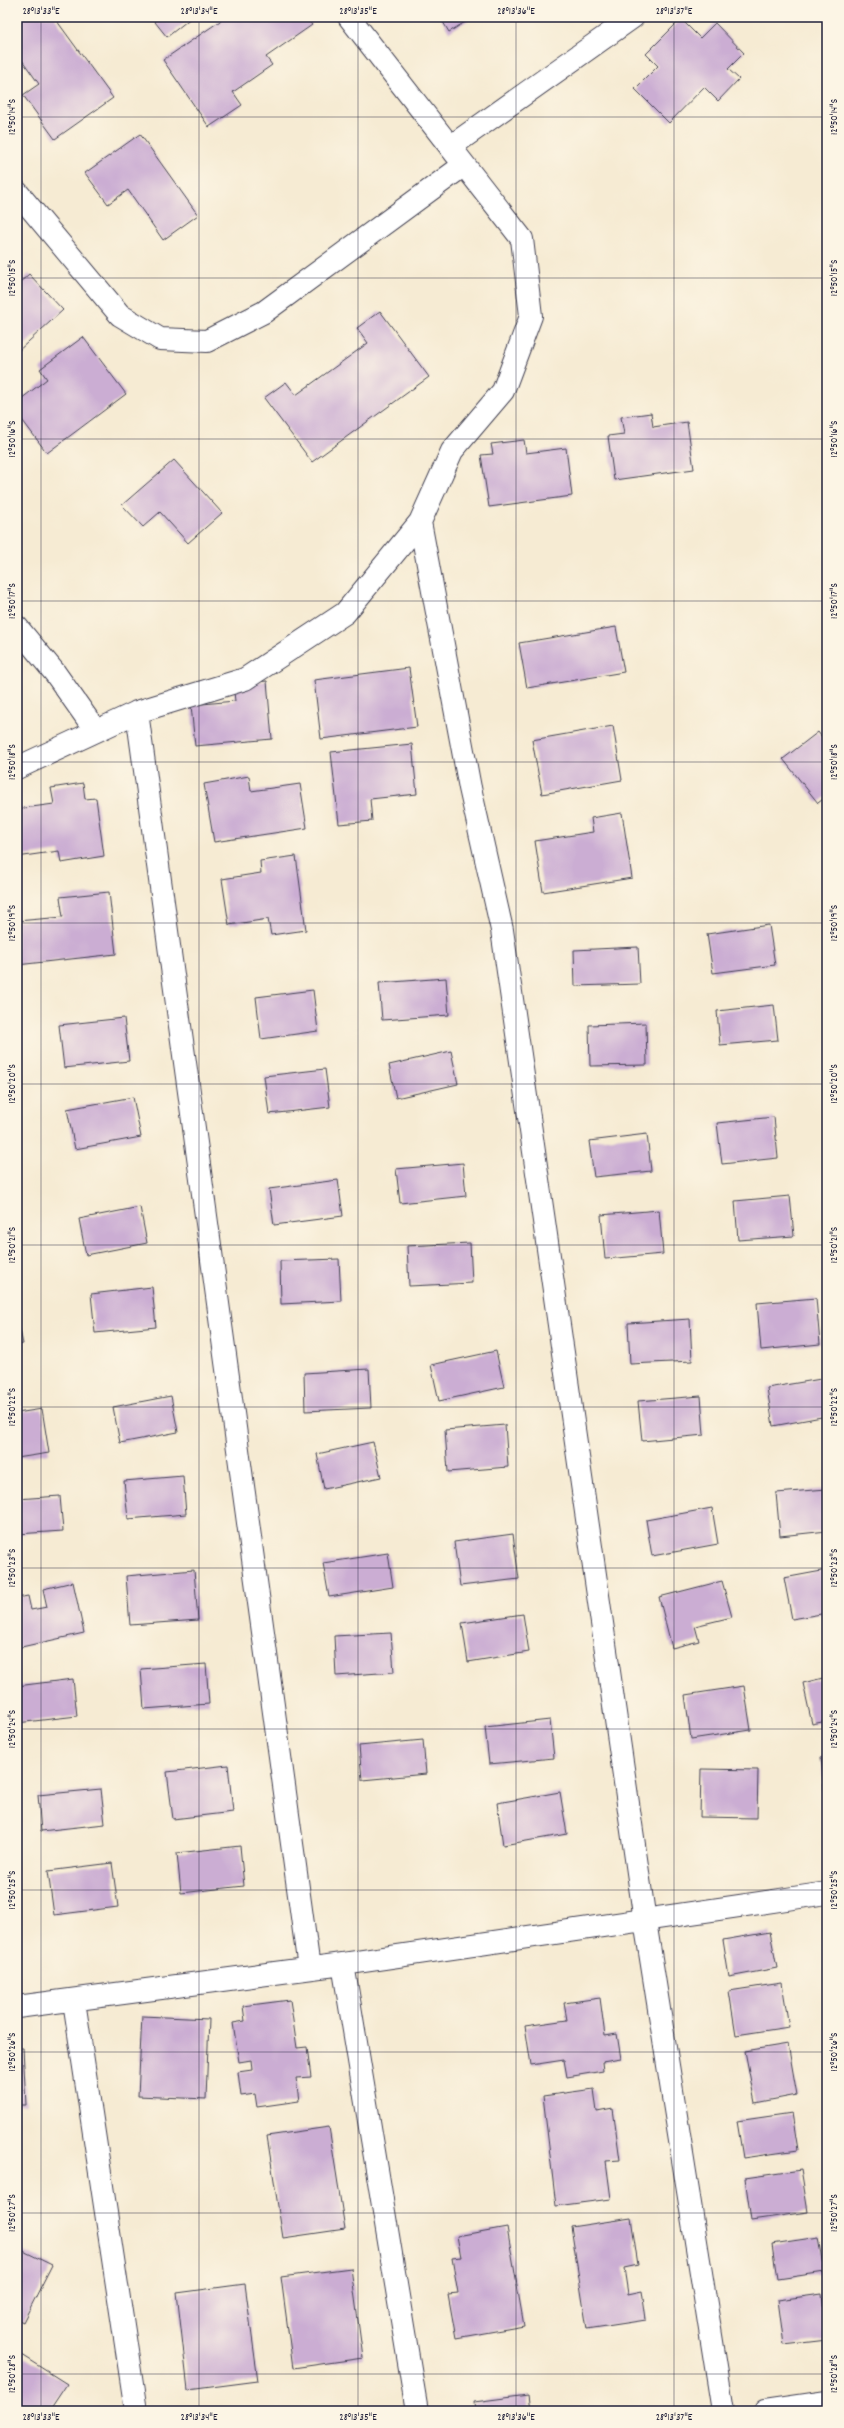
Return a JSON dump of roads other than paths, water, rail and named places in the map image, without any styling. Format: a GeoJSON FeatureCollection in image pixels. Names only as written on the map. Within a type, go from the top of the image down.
{"type":"FeatureCollection","features":[{"type":"Feature","properties":{"kind":"street"},"geometry":{"type":"LineString","coordinates":[[17,768],[137,712],[245,679],[344,613],[420,522],[452,451],[503,391],[531,316],[522,239],[349,17]]}},
{"type":"Feature","properties":{"kind":"street"},"geometry":{"type":"LineString","coordinates":[[450,147],[634,17]]}},
{"type":"Feature","properties":{"kind":"street"},"geometry":{"type":"LineString","coordinates":[[17,192],[120,315],[160,339],[207,341],[264,312],[464,165]]}},
{"type":"Feature","properties":{"kind":"street"},"geometry":{"type":"LineString","coordinates":[[420,522],[470,788],[502,930],[645,1921],[723,2411]]}},
{"type":"Feature","properties":{"kind":"street"},"geometry":{"type":"LineString","coordinates":[[17,628],[55,673],[96,731]]}},
{"type":"Feature","properties":{"kind":"street"},"geometry":{"type":"LineString","coordinates":[[137,712],[309,1968]]}},
{"type":"Feature","properties":{"kind":"street"},"geometry":{"type":"LineString","coordinates":[[17,2007],[74,2001],[343,1964],[645,1921],[827,1893]]}},
{"type":"Feature","properties":{"kind":"street"},"geometry":{"type":"LineString","coordinates":[[343,1964],[417,2411]]}},
{"type":"Feature","properties":{"kind":"street"},"geometry":{"type":"LineString","coordinates":[[74,2001],[136,2411]]}},
{"type":"Feature","properties":{"kind":"street"},"geometry":{"type":"LineString","coordinates":[[765,2411],[827,2402]]}}]}
